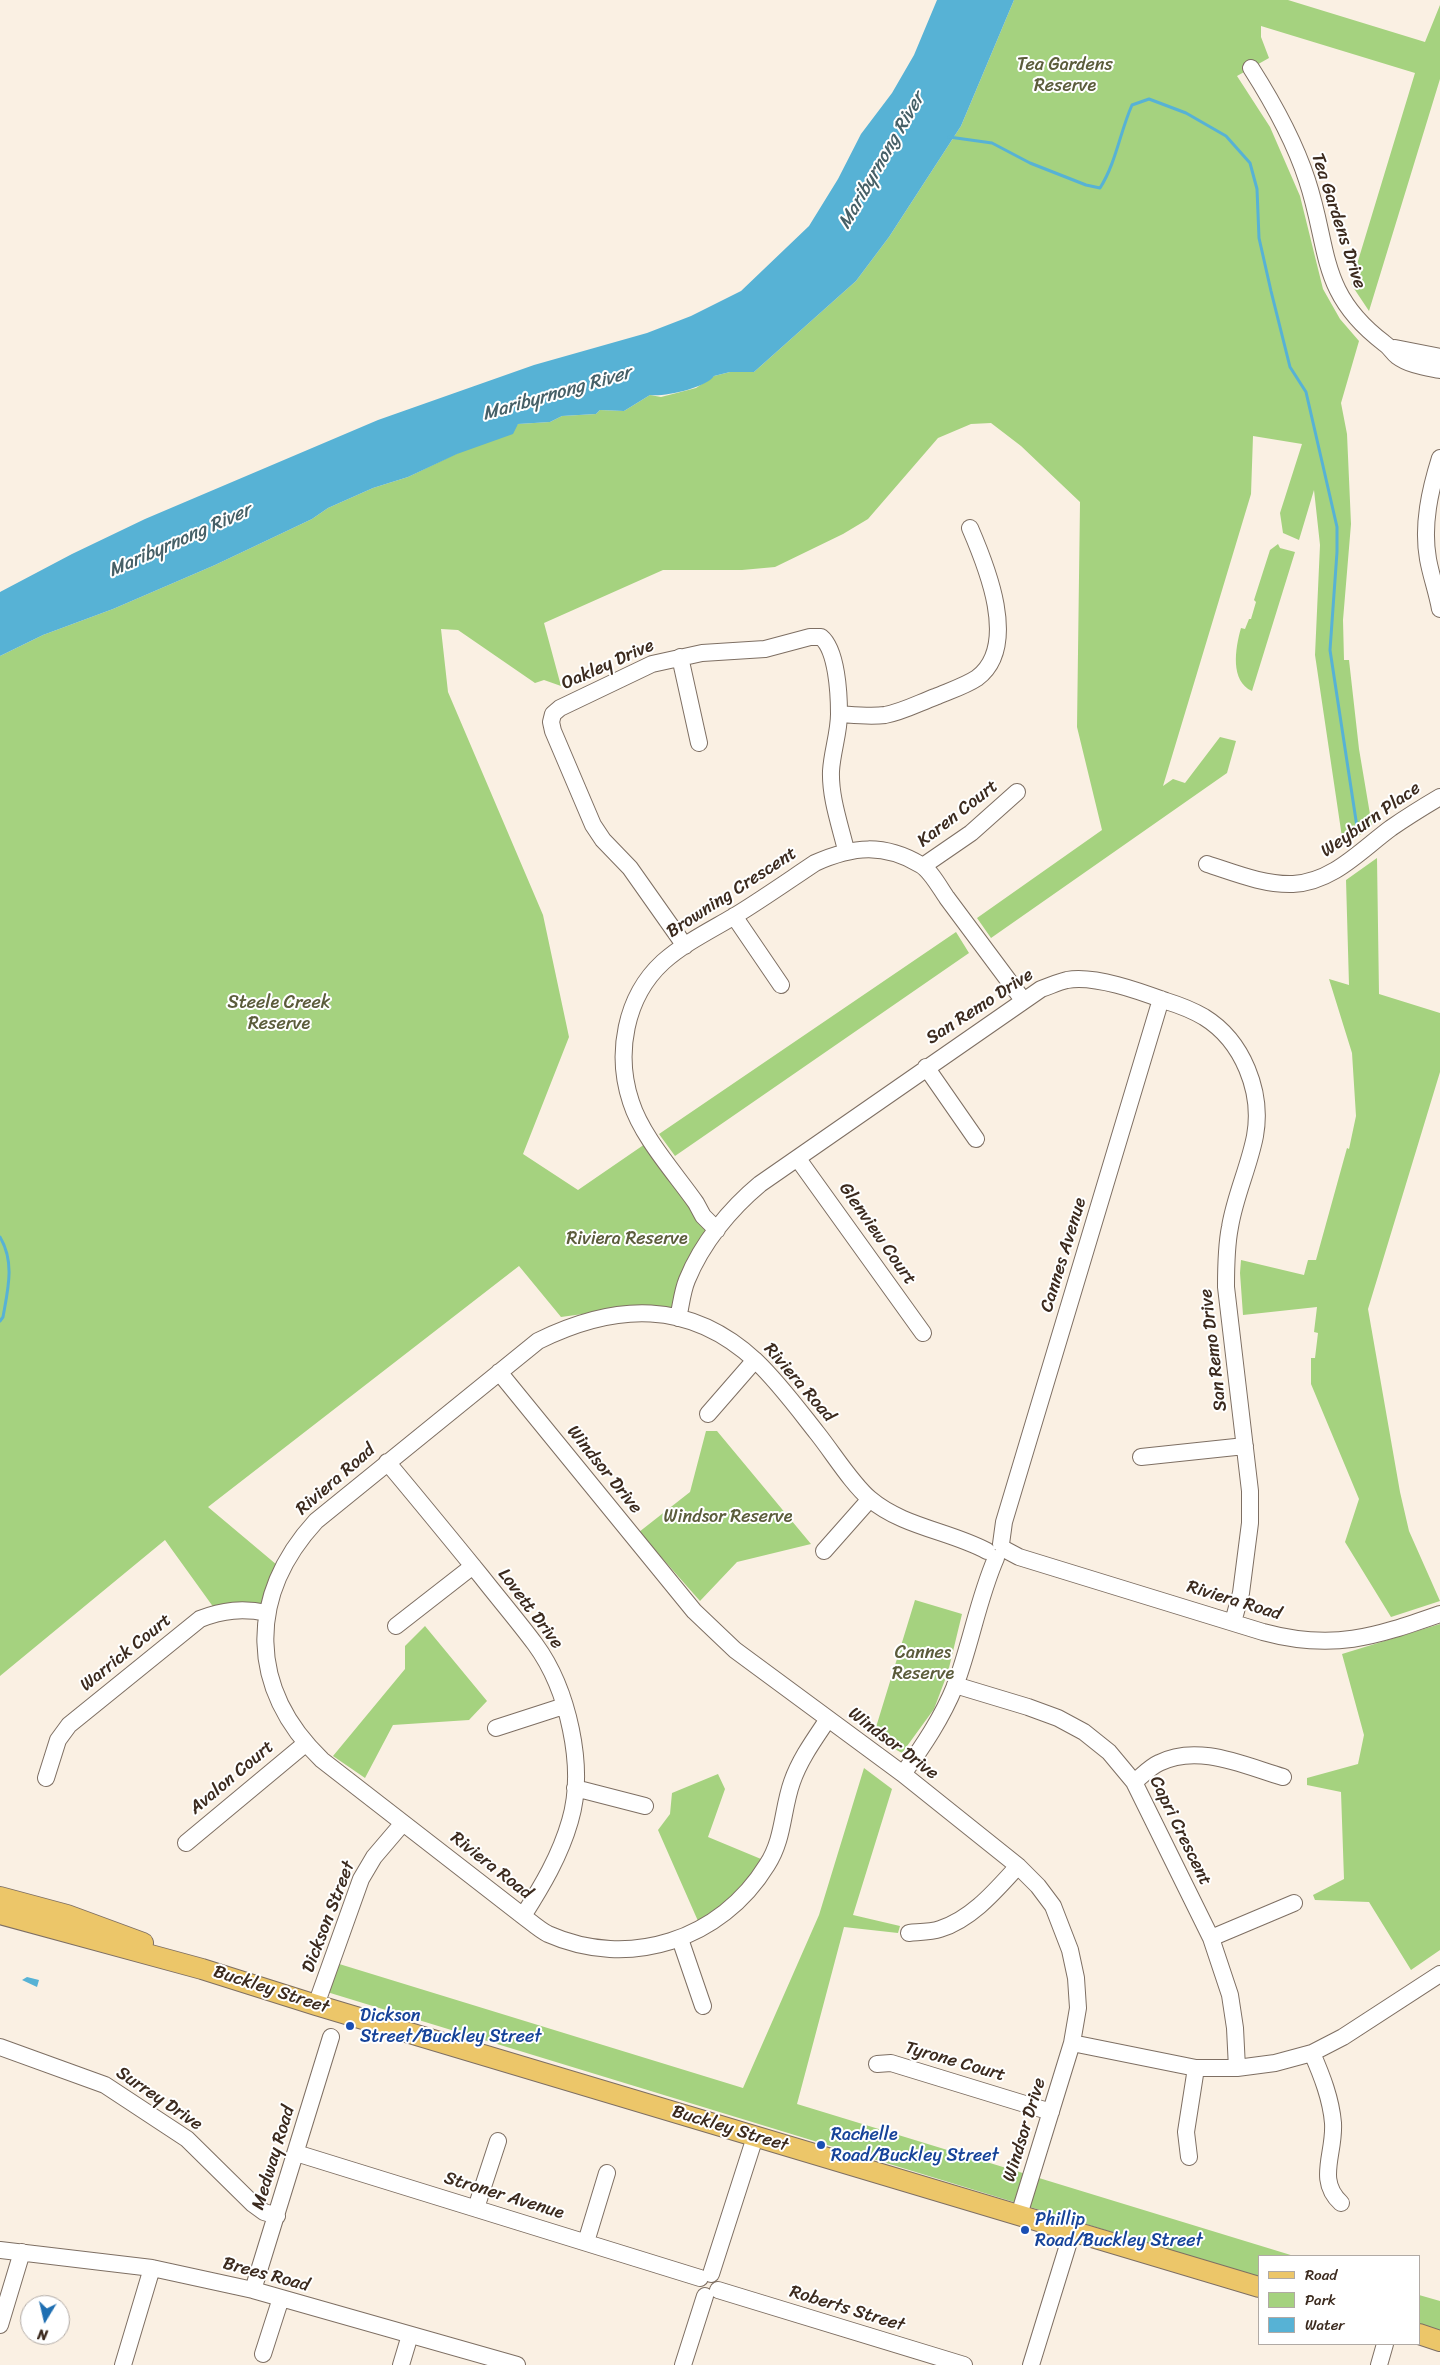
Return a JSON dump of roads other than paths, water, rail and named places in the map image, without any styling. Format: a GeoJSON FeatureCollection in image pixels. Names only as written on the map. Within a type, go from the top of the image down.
{"type":"FeatureCollection","features":[{"type":"Feature","properties":{"kind":"main road","name":"Buckley Street"},"geometry":{"type":"LineString","coordinates":[[0,1897],[67,1915],[115,1931],[202,1969]]}},
{"type":"Feature","properties":{"kind":"main road","name":"Buckley Street"},"geometry":{"type":"LineString","coordinates":[[0,1914],[202,1969],[316,2005],[1258,2287]]}},
{"type":"Feature","properties":{"kind":"main road"},"geometry":{"type":"LineString","coordinates":[[1420,2334],[1440,2341]]}},
{"type":"Feature","properties":{"kind":"street","name":"Tea Gardens Drive"},"geometry":{"type":"LineString","coordinates":[[1250,68],[1266,94],[1302,165],[1336,287],[1342,300],[1361,324],[1390,347],[1396,355],[1406,361],[1440,370]]}},
{"type":"Feature","properties":{"kind":"street","name":"Tea Gardens Drive"},"geometry":{"type":"LineString","coordinates":[[1390,347],[1440,357]]}},
{"type":"Feature","properties":{"kind":"street"},"geometry":{"type":"LineString","coordinates":[[1440,458],[1430,495],[1427,527],[1428,558],[1440,609]]}},
{"type":"Feature","properties":{"kind":"street"},"geometry":{"type":"LineString","coordinates":[[839,714],[885,715],[905,709],[963,686],[978,677],[989,663],[996,646],[994,587],[970,528]]}},
{"type":"Feature","properties":{"kind":"street","name":"Oakley Drive"},"geometry":{"type":"LineString","coordinates":[[685,946],[630,868],[603,840],[593,825],[551,722],[553,714],[560,708],[652,664],[702,653],[765,649],[810,637],[822,637],[832,651],[839,714],[831,772],[834,796],[846,850]]}},
{"type":"Feature","properties":{"kind":"street"},"geometry":{"type":"LineString","coordinates":[[680,657],[699,743]]}},
{"type":"Feature","properties":{"kind":"street","name":"Karen Court"},"geometry":{"type":"LineString","coordinates":[[923,866],[971,833],[1017,792]]}},
{"type":"Feature","properties":{"kind":"street","name":"Weyburn Place"},"geometry":{"type":"LineString","coordinates":[[1207,864],[1273,882],[1293,884],[1311,881],[1344,866],[1396,824],[1440,797]]}},
{"type":"Feature","properties":{"kind":"street","name":"Browning Crescent"},"geometry":{"type":"LineString","coordinates":[[720,1226],[702,1216],[696,1203],[645,1132],[631,1103],[624,1076],[622,1048],[628,1018],[642,989],[662,963],[685,946],[815,863],[846,850],[871,849],[895,853],[923,866],[1023,1000]]}},
{"type":"Feature","properties":{"kind":"street"},"geometry":{"type":"LineString","coordinates":[[734,916],[781,985]]}},
{"type":"Feature","properties":{"kind":"street","name":"San Remo Drive"},"geometry":{"type":"LineString","coordinates":[[678,1318],[687,1281],[700,1255],[735,1205],[760,1184],[798,1159],[926,1066],[1041,988],[1066,980],[1090,979],[1161,999],[1205,1017],[1225,1034],[1241,1056],[1252,1083],[1257,1110],[1255,1136],[1230,1226],[1225,1259],[1226,1288],[1250,1491],[1250,1523],[1241,1593],[1243,1608],[1237,1623]]}},
{"type":"Feature","properties":{"kind":"street","name":"Cannes Avenue"},"geometry":{"type":"LineString","coordinates":[[903,1774],[940,1718],[955,1685],[1161,999]]}},
{"type":"Feature","properties":{"kind":"street"},"geometry":{"type":"LineString","coordinates":[[926,1066],[976,1139]]}},
{"type":"Feature","properties":{"kind":"street","name":"Glenview Court"},"geometry":{"type":"LineString","coordinates":[[798,1159],[923,1333]]}},
{"type":"Feature","properties":{"kind":"street","name":"Riviera Road"},"geometry":{"type":"LineString","coordinates":[[828,1719],[799,1766],[791,1784],[777,1845],[768,1864],[749,1890],[730,1910],[706,1927],[680,1939],[648,1947],[615,1948],[579,1944],[547,1933],[523,1916],[322,1760],[305,1744],[289,1722],[271,1680],[266,1657],[267,1613],[279,1573],[301,1537],[316,1521],[387,1462],[538,1341],[566,1327],[598,1317],[630,1312],[678,1318],[729,1340],[755,1360],[776,1382],[870,1499],[912,1523],[995,1550],[1292,1639],[1336,1642],[1367,1637],[1440,1614]]}},
{"type":"Feature","properties":{"kind":"street"},"geometry":{"type":"LineString","coordinates":[[708,1414],[755,1360]]}},
{"type":"Feature","properties":{"kind":"street","name":"Windsor Drive"},"geometry":{"type":"LineString","coordinates":[[499,1372],[694,1611],[735,1650],[903,1774],[1018,1866],[1038,1886],[1053,1906],[1070,1950],[1076,1978],[1078,2008],[1072,2043],[1019,2215]]}},
{"type":"Feature","properties":{"kind":"street"},"geometry":{"type":"LineString","coordinates":[[1141,1456],[1245,1446]]}},
{"type":"Feature","properties":{"kind":"street","name":"Lovett Drive"},"geometry":{"type":"LineString","coordinates":[[387,1462],[536,1645],[560,1690],[573,1747],[575,1788],[570,1820],[559,1852],[523,1916]]}},
{"type":"Feature","properties":{"kind":"street"},"geometry":{"type":"LineString","coordinates":[[824,1551],[870,1499]]}},
{"type":"Feature","properties":{"kind":"street"},"geometry":{"type":"LineString","coordinates":[[396,1626],[473,1566]]}},
{"type":"Feature","properties":{"kind":"street","name":"Warrick Court"},"geometry":{"type":"LineString","coordinates":[[46,1778],[58,1740],[69,1724],[200,1619],[218,1612],[235,1610],[267,1613]]}},
{"type":"Feature","properties":{"kind":"street","name":"Capri Crescent"},"geometry":{"type":"LineString","coordinates":[[955,1685],[1028,1707],[1058,1718],[1084,1732],[1109,1752],[1134,1782],[1211,1938],[1230,1995],[1236,2028],[1237,2068]]}},
{"type":"Feature","properties":{"kind":"street"},"geometry":{"type":"LineString","coordinates":[[496,1728],[564,1706]]}},
{"type":"Feature","properties":{"kind":"street","name":"Avalon Court"},"geometry":{"type":"LineString","coordinates":[[186,1843],[305,1744]]}},
{"type":"Feature","properties":{"kind":"street"},"geometry":{"type":"LineString","coordinates":[[1134,1782],[1159,1763],[1183,1755],[1202,1755],[1283,1778]]}},
{"type":"Feature","properties":{"kind":"street"},"geometry":{"type":"LineString","coordinates":[[575,1788],[646,1806]]}},
{"type":"Feature","properties":{"kind":"street","name":"Dickson Street"},"geometry":{"type":"LineString","coordinates":[[316,2005],[361,1879],[374,1857],[403,1823]]}},
{"type":"Feature","properties":{"kind":"street"},"geometry":{"type":"LineString","coordinates":[[909,1933],[939,1930],[961,1920],[986,1899],[1018,1866]]}},
{"type":"Feature","properties":{"kind":"street"},"geometry":{"type":"LineString","coordinates":[[1211,1938],[1294,1903]]}},
{"type":"Feature","properties":{"kind":"street"},"geometry":{"type":"LineString","coordinates":[[680,1939],[703,2006]]}},
{"type":"Feature","properties":{"kind":"street"},"geometry":{"type":"LineString","coordinates":[[1072,2043],[1196,2068],[1237,2068],[1275,2063],[1312,2053],[1365,2024],[1439,1976]]}},
{"type":"Feature","properties":{"kind":"street","name":"Medway Road"},"geometry":{"type":"LineString","coordinates":[[253,2290],[331,2037]]}},
{"type":"Feature","properties":{"kind":"street","name":"Surrey Drive"},"geometry":{"type":"LineString","coordinates":[[0,2047],[67,2069],[105,2085],[188,2139],[253,2204],[264,2212],[277,2216]]}},
{"type":"Feature","properties":{"kind":"street"},"geometry":{"type":"LineString","coordinates":[[1312,2053],[1323,2078],[1333,2124],[1328,2182],[1331,2194],[1341,2203]]}},
{"type":"Feature","properties":{"kind":"street","name":"Tyrone Court"},"geometry":{"type":"LineString","coordinates":[[877,2064],[891,2063],[1051,2112]]}},
{"type":"Feature","properties":{"kind":"street"},"geometry":{"type":"LineString","coordinates":[[1189,2157],[1186,2132],[1196,2068]]}},
{"type":"Feature","properties":{"kind":"street"},"geometry":{"type":"LineString","coordinates":[[683,2365],[712,2293],[698,2289],[705,2276],[755,2137]]}},
{"type":"Feature","properties":{"kind":"street"},"geometry":{"type":"LineString","coordinates":[[476,2208],[498,2141]]}},
{"type":"Feature","properties":{"kind":"street","name":"Stroner Avenue"},"geometry":{"type":"LineString","coordinates":[[296,2153],[586,2242],[705,2276]]}},
{"type":"Feature","properties":{"kind":"street"},"geometry":{"type":"LineString","coordinates":[[586,2242],[607,2173]]}},
{"type":"Feature","properties":{"kind":"street"},"geometry":{"type":"LineString","coordinates":[[1031,2365],[1072,2232]]}},
{"type":"Feature","properties":{"kind":"street","name":"Brees Road"},"geometry":{"type":"LineString","coordinates":[[0,2250],[152,2268],[253,2290],[517,2365]]}},
{"type":"Feature","properties":{"kind":"street"},"geometry":{"type":"LineString","coordinates":[[0,2325],[22,2252]]}},
{"type":"Feature","properties":{"kind":"street"},"geometry":{"type":"LineString","coordinates":[[123,2365],[152,2268]]}},
{"type":"Feature","properties":{"kind":"street","name":"Roberts Street"},"geometry":{"type":"LineString","coordinates":[[712,2293],[964,2365]]}},
{"type":"Feature","properties":{"kind":"street"},"geometry":{"type":"LineString","coordinates":[[263,2354],[281,2298]]}},
{"type":"Feature","properties":{"kind":"street"},"geometry":{"type":"LineString","coordinates":[[401,2365],[410,2335]]}},
{"type":"Feature","properties":{"kind":"street"},"geometry":{"type":"LineString","coordinates":[[1379,2365],[1385,2345]]}},
{"type":"Feature","properties":{"kind":"water","name":"Maribyrnong River"},"geometry":{"type":"Polygon","coordinates":[[[937,0],[1014,0],[961,126],[889,237],[856,281],[754,372],[730,372],[714,376],[703,384],[684,391],[665,395],[650,395],[624,411],[600,410],[596,414],[562,416],[550,422],[518,424],[513,434],[457,454],[408,477],[373,488],[328,508],[312,519],[215,565],[113,609],[43,635],[0,656],[0,592],[72,554],[145,519],[378,420],[534,365],[647,333],[691,316],[741,291],[809,226],[838,179],[861,134],[892,93],[914,55],[937,0]]]}},
{"type":"Feature","properties":{"kind":"water"},"geometry":{"type":"Polygon","coordinates":[[[27,1977],[39,1980],[37,1987],[22,1980],[27,1977]]]}},
{"type":"Feature","properties":{"kind":"waterway"},"geometry":{"type":"LineString","coordinates":[[949,137],[992,143],[1030,163],[1086,185],[1100,188],[1114,158],[1132,105],[1149,99],[1186,113],[1226,136],[1250,163],[1257,189],[1259,238],[1271,291],[1290,367],[1306,392],[1337,527],[1330,650],[1357,827]]}},
{"type":"Feature","properties":{"kind":"waterway"},"geometry":{"type":"LineString","coordinates":[[0,1237],[5,1246],[9,1266],[7,1296],[3,1317],[0,1321]]}},
{"type":"Feature","properties":{"kind":"place","name":"Dickson Street/Buckley Street"},"geometry":{"type":"Point","coordinates":[350,2026]}},
{"type":"Feature","properties":{"kind":"place","name":"Rachelle Road/Buckley Street"},"geometry":{"type":"Point","coordinates":[821,2145]}},
{"type":"Feature","properties":{"kind":"place","name":"Phillip Road/Buckley Street"},"geometry":{"type":"Point","coordinates":[1025,2230]}},
{"type":"Feature","properties":{"kind":"park label","name":"Tea Gardens Reserve"},"geometry":{"type":"Point","coordinates":[1065,75]}},
{"type":"Feature","properties":{"kind":"park label","name":"Steele Creek Reserve"},"geometry":{"type":"Point","coordinates":[279,1013]}},
{"type":"Feature","properties":{"kind":"park label","name":"Riviera Reserve"},"geometry":{"type":"Point","coordinates":[627,1239]}},
{"type":"Feature","properties":{"kind":"park label","name":"Windsor Reserve"},"geometry":{"type":"Point","coordinates":[728,1517]}},
{"type":"Feature","properties":{"kind":"park label","name":"Cannes Reserve"},"geometry":{"type":"Point","coordinates":[923,1664]}}]}
